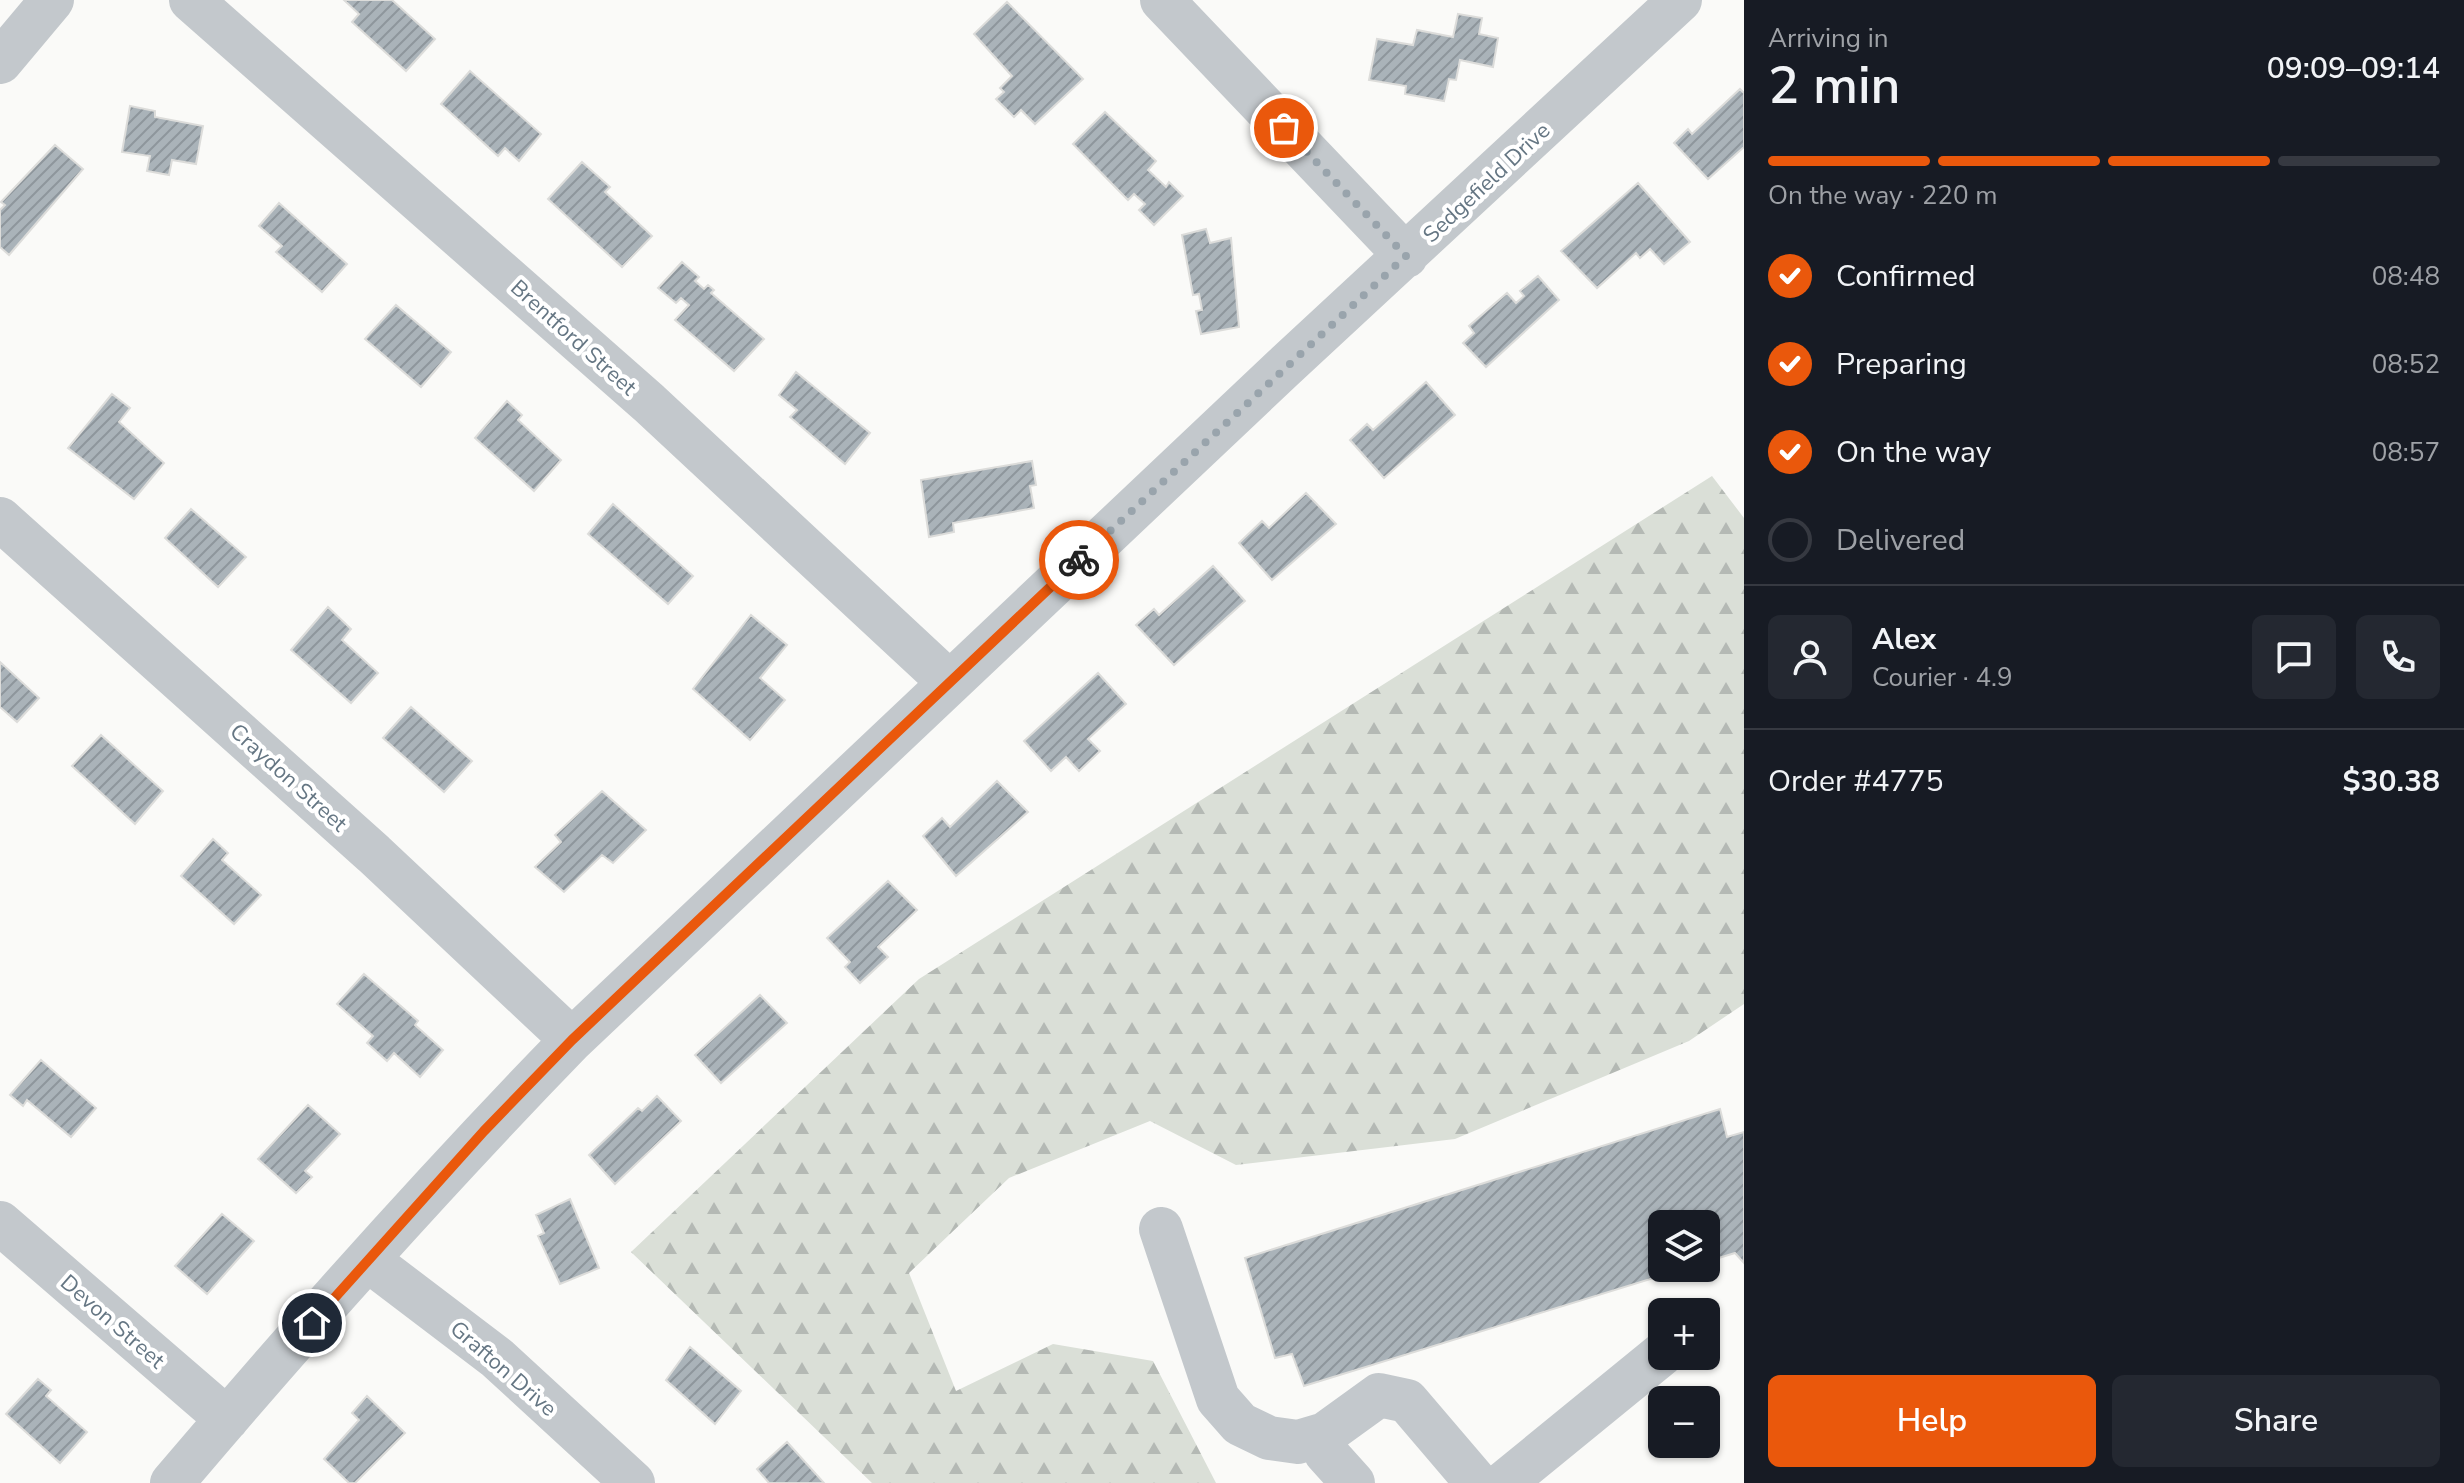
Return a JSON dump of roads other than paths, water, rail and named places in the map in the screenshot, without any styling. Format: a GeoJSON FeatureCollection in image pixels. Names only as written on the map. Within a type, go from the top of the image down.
{"type":"FeatureCollection","features":[{"type":"Feature","properties":{"kind":"street"},"geometry":{"type":"LineString","coordinates":[[0,62],[52,0]]}},
{"type":"Feature","properties":{"kind":"street","name":"Brentford Street"},"geometry":{"type":"LineString","coordinates":[[191,0],[649,403],[949,682]]}},
{"type":"Feature","properties":{"kind":"street"},"geometry":{"type":"LineString","coordinates":[[1162,0],[1406,256]]}},
{"type":"Feature","properties":{"kind":"street","name":"Sedgefield Drive"},"geometry":{"type":"LineString","coordinates":[[172,1483],[484,1131],[572,1040],[949,682],[1680,0]]}},
{"type":"Feature","properties":{"kind":"street","name":"Craydon Street"},"geometry":{"type":"LineString","coordinates":[[0,519],[374,854],[572,1040]]}},
{"type":"Feature","properties":{"kind":"street","name":"Devon Street"},"geometry":{"type":"LineString","coordinates":[[0,1223],[227,1419]]}},
{"type":"Feature","properties":{"kind":"street"},"geometry":{"type":"LineString","coordinates":[[1161,1229],[1218,1399],[1240,1424],[1269,1438],[1298,1442],[1325,1434],[1379,1395],[1407,1401],[1477,1483]]}},
{"type":"Feature","properties":{"kind":"street","name":"Grafton Drive"},"geometry":{"type":"LineString","coordinates":[[368,1260],[497,1358],[633,1483]]}},
{"type":"Feature","properties":{"kind":"street"},"geometry":{"type":"LineString","coordinates":[[1504,1483],[1648,1365]]}},
{"type":"Feature","properties":{"kind":"street"},"geometry":{"type":"LineString","coordinates":[[1325,1434],[1326,1453],[1353,1483]]}}]}
